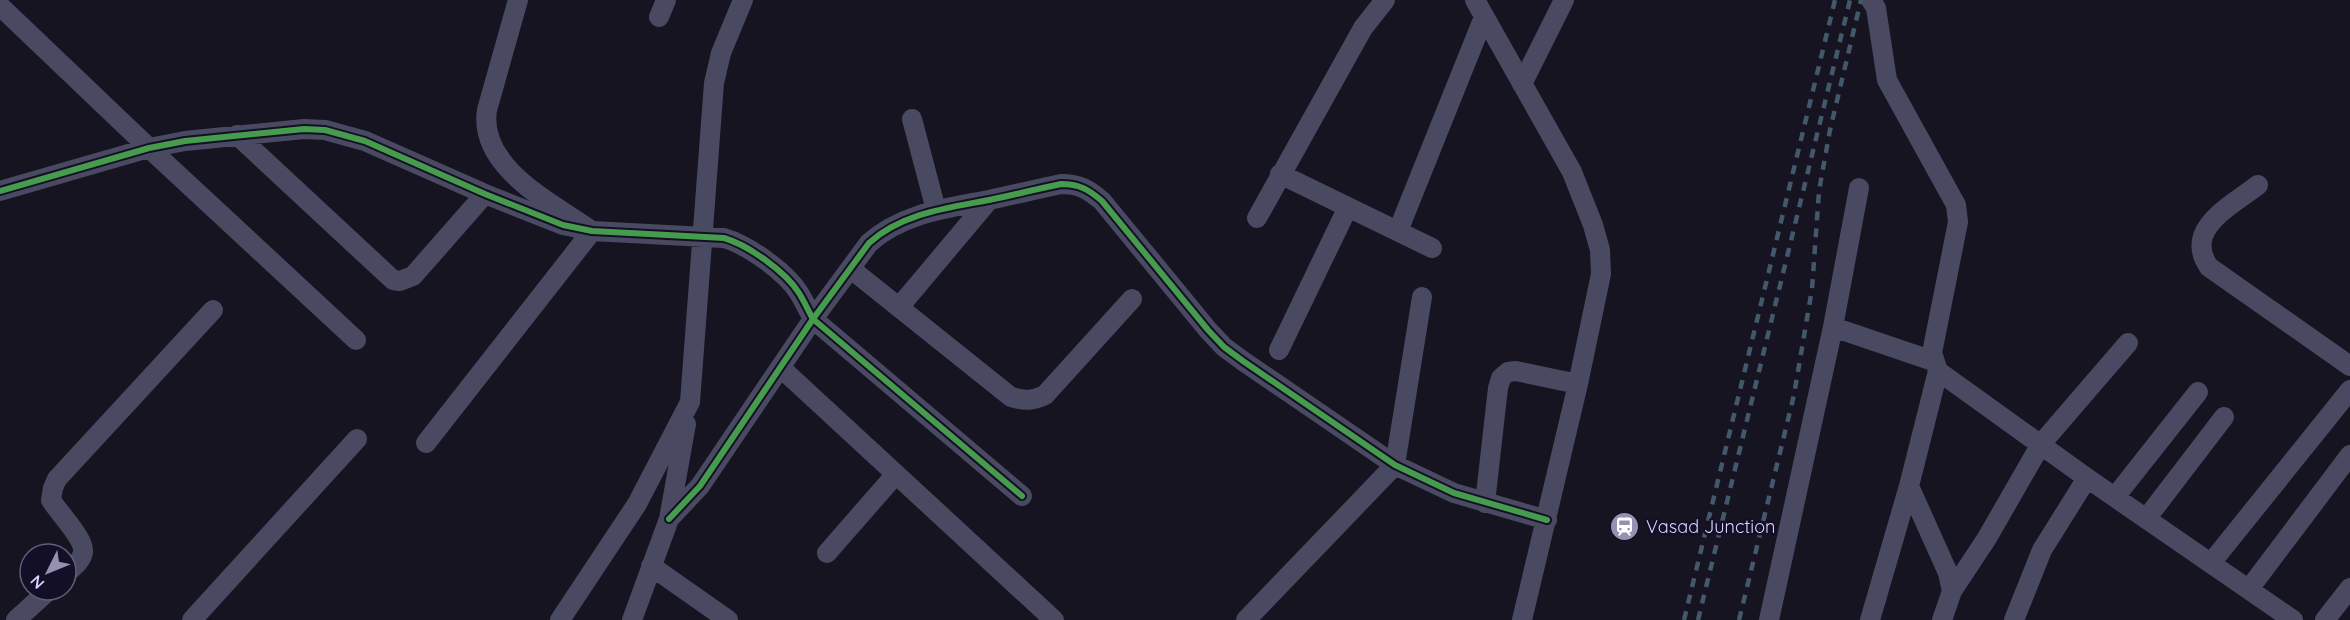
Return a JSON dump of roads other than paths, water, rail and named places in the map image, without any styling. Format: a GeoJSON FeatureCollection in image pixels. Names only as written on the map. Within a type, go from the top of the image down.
{"type":"FeatureCollection","features":[{"type":"Feature","properties":{"kind":"street"},"geometry":{"type":"LineString","coordinates":[[518,0],[487,110],[485,125],[489,142],[501,161],[517,179],[592,231]]}},
{"type":"Feature","properties":{"kind":"street"},"geometry":{"type":"LineString","coordinates":[[632,620],[669,519],[690,402],[714,83],[721,52],[743,0]]}},
{"type":"Feature","properties":{"kind":"street"},"geometry":{"type":"LineString","coordinates":[[1257,218],[1364,28],[1385,0]]}},
{"type":"Feature","properties":{"kind":"street"},"geometry":{"type":"LineString","coordinates":[[1522,84],[1564,0]]}},
{"type":"Feature","properties":{"kind":"street"},"geometry":{"type":"LineString","coordinates":[[1870,620],[1909,486],[1935,366],[1932,353],[1958,222],[1956,205],[1887,80],[1876,8],[1871,0]]}},
{"type":"Feature","properties":{"kind":"street"},"geometry":{"type":"LineString","coordinates":[[0,6],[148,148],[356,340]]}},
{"type":"Feature","properties":{"kind":"street"},"geometry":{"type":"LineString","coordinates":[[1479,8],[1572,172],[1593,225],[1600,250],[1601,274],[1578,384],[1522,620]]}},
{"type":"Feature","properties":{"kind":"street"},"geometry":{"type":"LineString","coordinates":[[1398,231],[1479,8]]}},
{"type":"Feature","properties":{"kind":"street"},"geometry":{"type":"LineString","coordinates":[[912,119],[936,210]]}},
{"type":"Feature","properties":{"kind":"street"},"geometry":{"type":"LineString","coordinates":[[0,191],[148,148],[185,141],[304,129],[325,130],[346,135],[563,225],[592,231],[724,238],[752,250],[790,282],[799,292],[813,319],[1022,496]]}},
{"type":"Feature","properties":{"kind":"street"},"geometry":{"type":"LineString","coordinates":[[237,135],[393,280],[400,281],[413,276],[485,194]]}},
{"type":"Feature","properties":{"kind":"street"},"geometry":{"type":"LineString","coordinates":[[1280,174],[1432,248]]}},
{"type":"Feature","properties":{"kind":"street"},"geometry":{"type":"LineString","coordinates":[[669,519],[700,486],[813,319],[880,233],[891,226],[936,210],[1061,184],[1077,184],[1101,201],[1224,347],[1395,465],[1454,493],[1546,520]]}},
{"type":"Feature","properties":{"kind":"street"},"geometry":{"type":"LineString","coordinates":[[2258,185],[2207,226],[2200,243],[2201,256],[2209,267],[2350,366]]}},
{"type":"Feature","properties":{"kind":"street"},"geometry":{"type":"LineString","coordinates":[[1769,620],[1833,327],[1859,189]]}},
{"type":"Feature","properties":{"kind":"street"},"geometry":{"type":"LineString","coordinates":[[900,306],[989,200]]}},
{"type":"Feature","properties":{"kind":"street"},"geometry":{"type":"LineString","coordinates":[[1279,350],[1348,207]]}},
{"type":"Feature","properties":{"kind":"street"},"geometry":{"type":"LineString","coordinates":[[426,443],[592,231]]}},
{"type":"Feature","properties":{"kind":"street"},"geometry":{"type":"LineString","coordinates":[[851,269],[1011,397],[1023,401],[1035,400],[1045,395],[1132,298]]}},
{"type":"Feature","properties":{"kind":"street"},"geometry":{"type":"LineString","coordinates":[[1246,620],[1395,465],[1422,297]]}},
{"type":"Feature","properties":{"kind":"street"},"geometry":{"type":"LineString","coordinates":[[78,562],[83,552],[81,541],[51,500],[57,479],[213,310]]}},
{"type":"Feature","properties":{"kind":"street"},"geometry":{"type":"LineString","coordinates":[[1833,327],[1935,366],[2087,478],[2293,620]]}},
{"type":"Feature","properties":{"kind":"street"},"geometry":{"type":"LineString","coordinates":[[1942,620],[1952,591],[1987,538],[2041,444],[2128,343]]}},
{"type":"Feature","properties":{"kind":"street"},"geometry":{"type":"LineString","coordinates":[[781,368],[1054,620]]}},
{"type":"Feature","properties":{"kind":"street"},"geometry":{"type":"LineString","coordinates":[[1485,503],[1498,388],[1502,378],[1508,372],[1516,371],[1578,384]]}},
{"type":"Feature","properties":{"kind":"street"},"geometry":{"type":"LineString","coordinates":[[2211,563],[2350,390]]}},
{"type":"Feature","properties":{"kind":"street"},"geometry":{"type":"LineString","coordinates":[[2115,497],[2198,392]]}},
{"type":"Feature","properties":{"kind":"street"},"geometry":{"type":"LineString","coordinates":[[560,620],[637,504],[690,402]]}},
{"type":"Feature","properties":{"kind":"street"},"geometry":{"type":"LineString","coordinates":[[2146,519],[2224,417]]}},
{"type":"Feature","properties":{"kind":"street"},"geometry":{"type":"LineString","coordinates":[[192,620],[357,439]]}},
{"type":"Feature","properties":{"kind":"street"},"geometry":{"type":"LineString","coordinates":[[2248,589],[2350,455]]}},
{"type":"Feature","properties":{"kind":"street"},"geometry":{"type":"LineString","coordinates":[[826,553],[896,474]]}},
{"type":"Feature","properties":{"kind":"street"},"geometry":{"type":"LineString","coordinates":[[2013,620],[2042,550],[2087,478]]}},
{"type":"Feature","properties":{"kind":"street"},"geometry":{"type":"LineString","coordinates":[[1909,486],[1948,573],[1952,591]]}},
{"type":"Feature","properties":{"kind":"street"},"geometry":{"type":"LineString","coordinates":[[651,566],[728,620]]}},
{"type":"Feature","properties":{"kind":"street"},"geometry":{"type":"LineString","coordinates":[[2325,620],[2350,588]]}},
{"type":"Feature","properties":{"kind":"street"},"geometry":{"type":"LineString","coordinates":[[16,620],[36,602]]}},
{"type":"Feature","properties":{"kind":"railway"},"geometry":{"type":"LineString","coordinates":[[1684,620],[1835,0]]}},
{"type":"Feature","properties":{"kind":"railway"},"geometry":{"type":"LineString","coordinates":[[1698,620],[1850,0]]}},
{"type":"Feature","properties":{"kind":"railway"},"geometry":{"type":"LineString","coordinates":[[1739,620],[1794,395],[1812,289],[1819,191],[1830,130],[1861,0]]}},
{"type":"Feature","properties":{"kind":"place","name":"Vasad Junction"},"geometry":{"type":"Point","coordinates":[1625,526]}}]}
